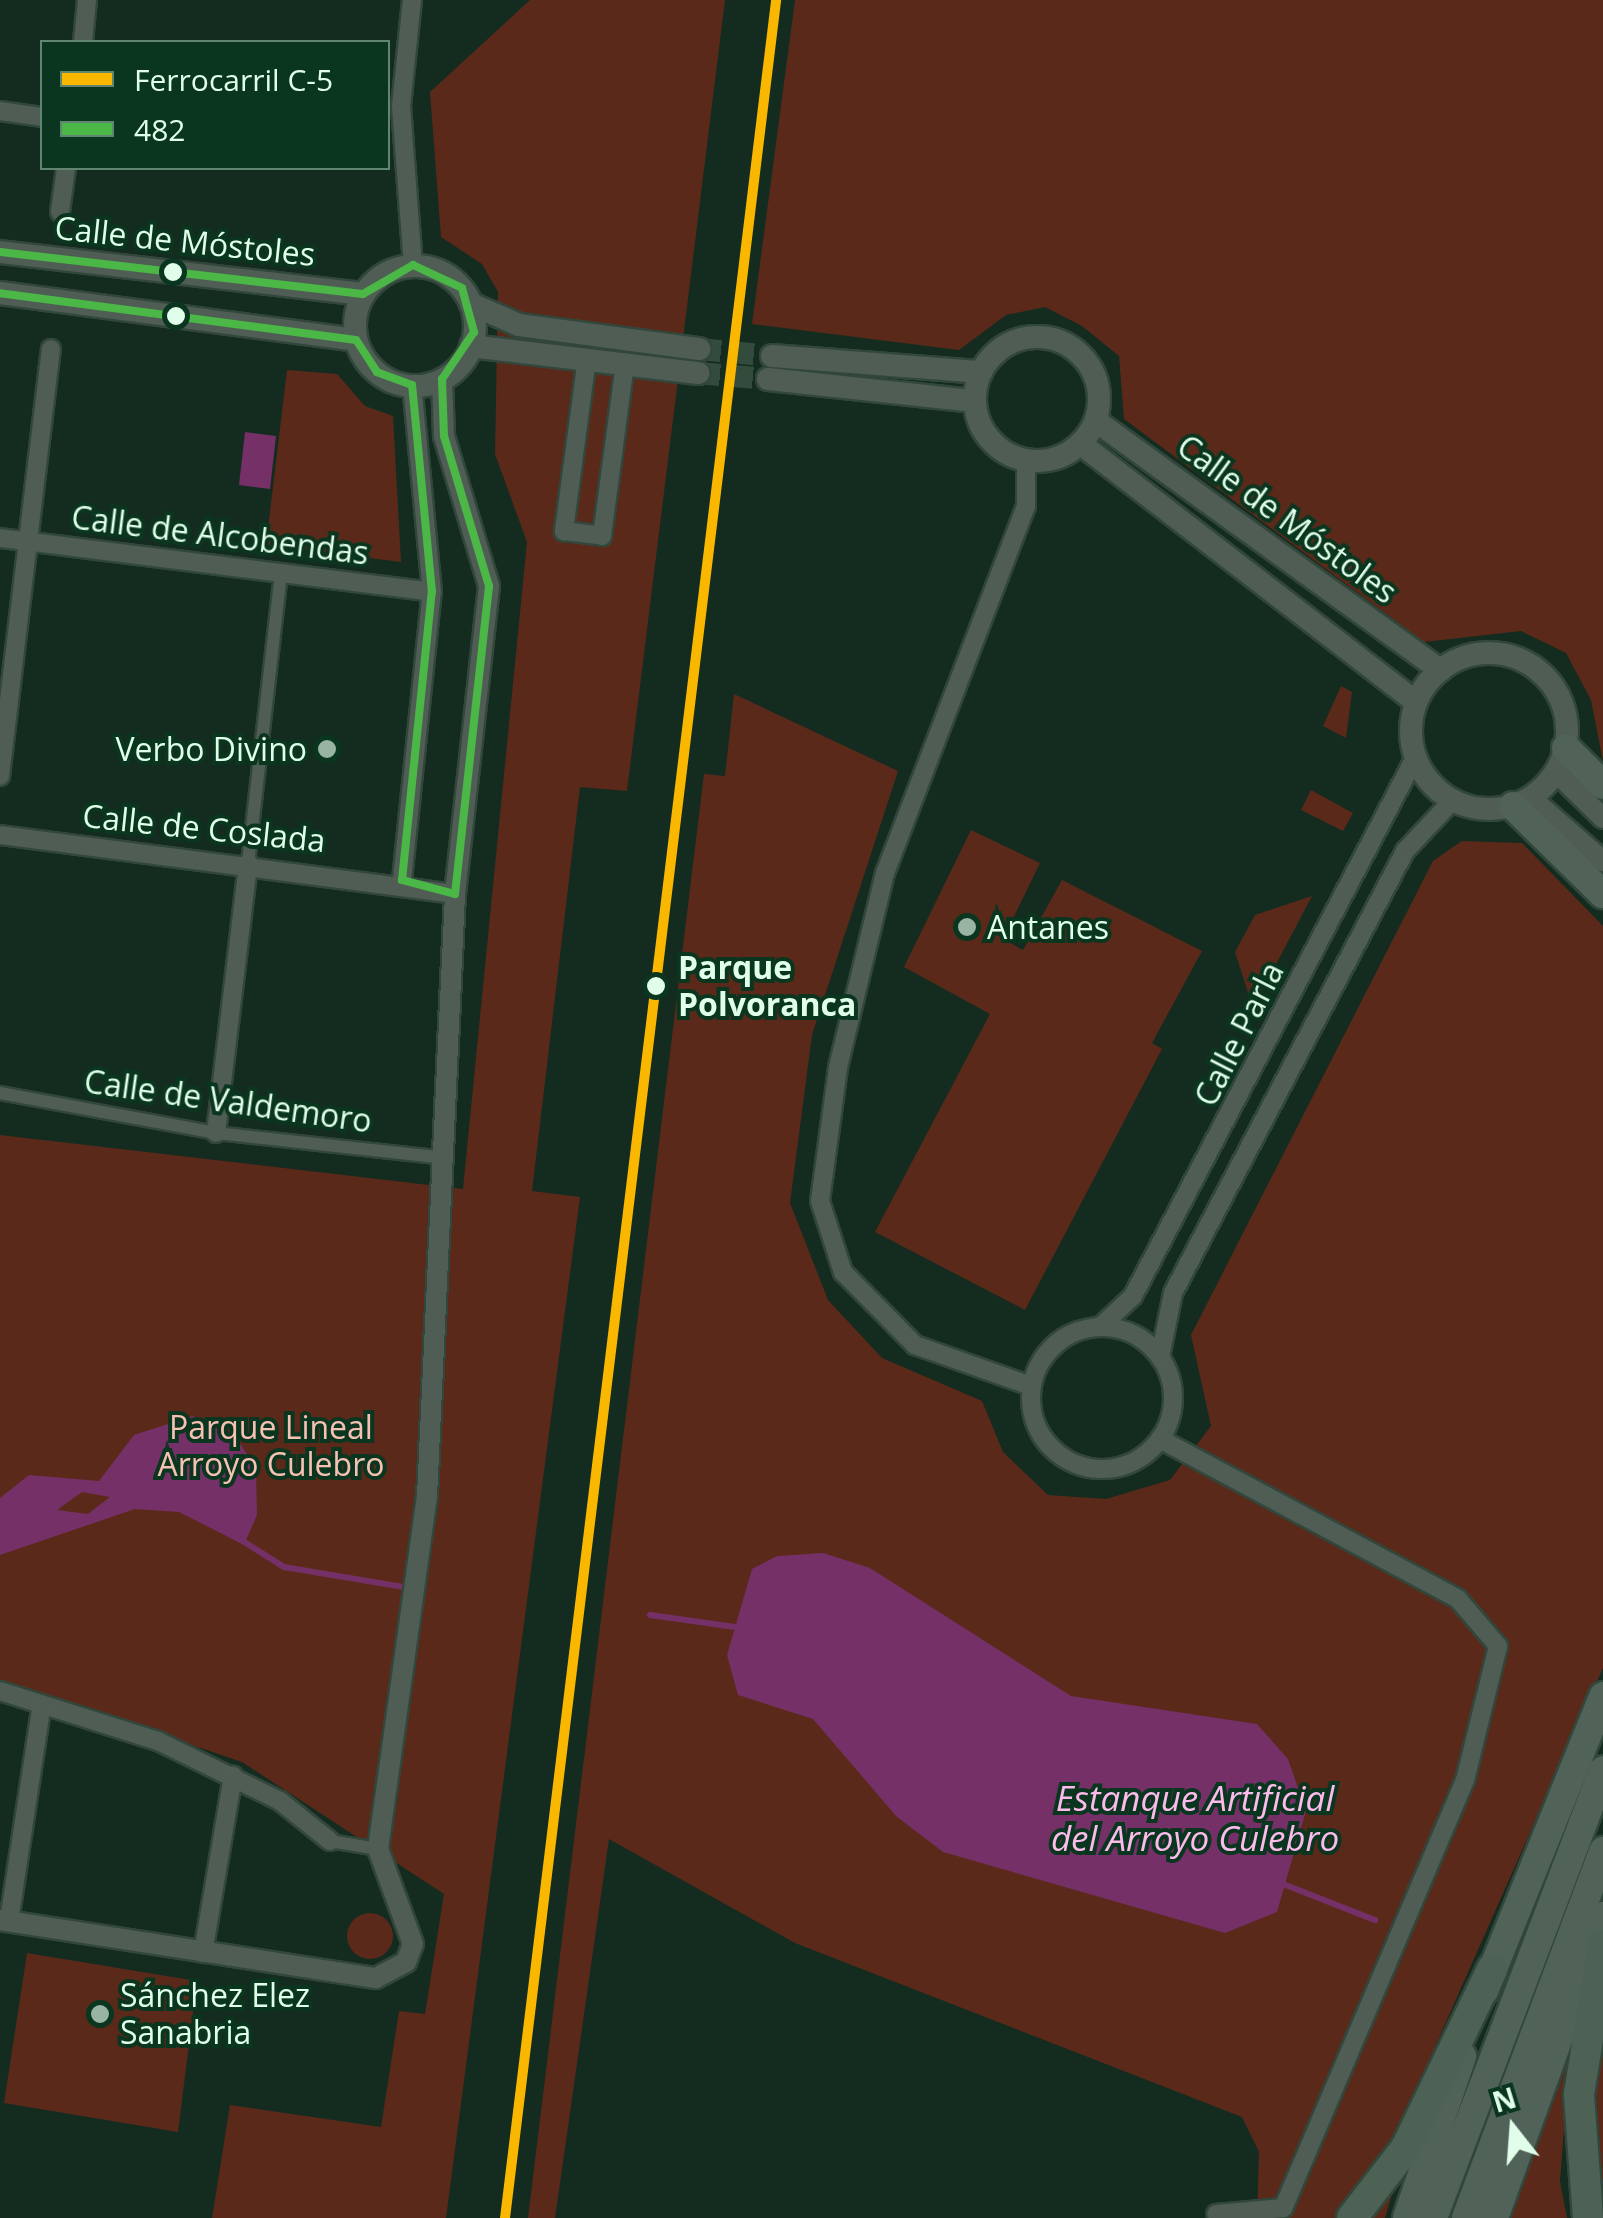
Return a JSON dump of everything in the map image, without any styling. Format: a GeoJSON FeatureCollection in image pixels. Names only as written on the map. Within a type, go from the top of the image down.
{"type":"FeatureCollection","features":[{"type":"Feature","properties":{"kind":"highway"},"geometry":{"type":"LineString","coordinates":[[1561,760],[1603,786]]}},
{"type":"Feature","properties":{"kind":"highway"},"geometry":{"type":"LineString","coordinates":[[1522,802],[1603,894]]}},
{"type":"Feature","properties":{"kind":"highway"},"geometry":{"type":"LineString","coordinates":[[1408,2218],[1492,1970],[1603,1696]]}},
{"type":"Feature","properties":{"kind":"highway"},"geometry":{"type":"LineString","coordinates":[[1432,2218],[1603,1770]]}},
{"type":"Feature","properties":{"kind":"highway"},"geometry":{"type":"LineString","coordinates":[[1466,2218],[1603,1851]]}},
{"type":"Feature","properties":{"kind":"highway"},"geometry":{"type":"LineString","coordinates":[[1494,2218],[1603,1916]]}},
{"type":"Feature","properties":{"kind":"highway"},"geometry":{"type":"LineString","coordinates":[[1588,2218],[1579,2094],[1584,2022],[1603,1946]]}},
{"type":"Feature","properties":{"kind":"highway"},"geometry":{"type":"LineString","coordinates":[[1352,2218],[1406,2148],[1492,1970]]}},
{"type":"Feature","properties":{"kind":"main road","name":"Calle de Móstoles"},"geometry":{"type":"LineString","coordinates":[[0,252],[363,294]]}},
{"type":"Feature","properties":{"kind":"main road"},"geometry":{"type":"LineString","coordinates":[[471,304],[471,346],[442,379],[412,386],[376,372],[356,340],[363,294],[413,265],[448,275],[471,304],[519,325],[698,361],[625,363],[471,346]]}},
{"type":"Feature","properties":{"kind":"main road"},"geometry":{"type":"LineString","coordinates":[[0,293],[356,340]]}},
{"type":"Feature","properties":{"kind":"main road"},"geometry":{"type":"LineString","coordinates":[[1052,338],[1092,370],[1096,422],[1081,444],[1026,460],[990,440],[975,401],[981,372],[1010,342],[1052,338]]}},
{"type":"Feature","properties":{"kind":"main road"},"geometry":{"type":"LineString","coordinates":[[975,401],[770,368],[981,372]]}},
{"type":"Feature","properties":{"kind":"main road","name":"Calle de Móstoles"},"geometry":{"type":"LineString","coordinates":[[1096,422],[1440,670]]}},
{"type":"Feature","properties":{"kind":"main road","name":"Calle de Móstoles"},"geometry":{"type":"LineString","coordinates":[[1081,444],[1416,702]]}},
{"type":"Feature","properties":{"kind":"main road"},"geometry":{"type":"LineString","coordinates":[[1485,653],[1531,664],[1562,701],[1561,760],[1522,802],[1452,800],[1414,758],[1416,702],[1440,670],[1485,653]]}},
{"type":"Feature","properties":{"kind":"street"},"geometry":{"type":"LineString","coordinates":[[83,40],[87,0]]}},
{"type":"Feature","properties":{"kind":"street"},"geometry":{"type":"LineString","coordinates":[[412,0],[394,105],[413,265]]}},
{"type":"Feature","properties":{"kind":"street"},"geometry":{"type":"LineString","coordinates":[[0,112],[40,117]]}},
{"type":"Feature","properties":{"kind":"street"},"geometry":{"type":"LineString","coordinates":[[60,212],[66,170]]}},
{"type":"Feature","properties":{"kind":"street"},"geometry":{"type":"LineString","coordinates":[[0,776],[52,349]]}},
{"type":"Feature","properties":{"kind":"street"},"geometry":{"type":"LineString","coordinates":[[588,358],[564,532],[602,536],[625,363]]}},
{"type":"Feature","properties":{"kind":"street"},"geometry":{"type":"LineString","coordinates":[[41,1708],[5,1921],[376,1978],[406,1962],[414,1924],[378,1849],[428,1497],[449,1158],[455,894],[490,586],[444,436],[442,379]]}},
{"type":"Feature","properties":{"kind":"street"},"geometry":{"type":"LineString","coordinates":[[402,880],[432,592],[412,386]]}},
{"type":"Feature","properties":{"kind":"street"},"geometry":{"type":"LineString","coordinates":[[1026,460],[1026,506],[954,708],[885,874],[838,1068],[820,1201],[843,1272],[915,1345],[1032,1386]]}},
{"type":"Feature","properties":{"kind":"street","name":"Calle de Alcobendas"},"geometry":{"type":"LineString","coordinates":[[0,538],[432,592]]}},
{"type":"Feature","properties":{"kind":"street"},"geometry":{"type":"LineString","coordinates":[[216,1133],[282,573]]}},
{"type":"Feature","properties":{"kind":"street","name":"Calle Parla"},"geometry":{"type":"LineString","coordinates":[[1100,1327],[1134,1296],[1414,758]]}},
{"type":"Feature","properties":{"kind":"street"},"geometry":{"type":"LineString","coordinates":[[1561,760],[1603,818]]}},
{"type":"Feature","properties":{"kind":"street","name":"Calle Parla"},"geometry":{"type":"LineString","coordinates":[[1160,1356],[1173,1293],[1405,851],[1452,800]]}},
{"type":"Feature","properties":{"kind":"street"},"geometry":{"type":"LineString","coordinates":[[1522,802],[1603,861]]}},
{"type":"Feature","properties":{"kind":"street","name":"Calle de Coslada"},"geometry":{"type":"LineString","coordinates":[[0,835],[402,880],[455,894]]}},
{"type":"Feature","properties":{"kind":"street","name":"Calle de Valdemoro"},"geometry":{"type":"LineString","coordinates":[[0,1092],[216,1133],[449,1158]]}},
{"type":"Feature","properties":{"kind":"street"},"geometry":{"type":"LineString","coordinates":[[1100,1327],[1123,1330],[1160,1356],[1173,1398],[1160,1438],[1122,1466],[1075,1464],[1039,1433],[1032,1386],[1055,1344],[1100,1327]]}},
{"type":"Feature","properties":{"kind":"street"},"geometry":{"type":"LineString","coordinates":[[1160,1438],[1458,1599],[1498,1646],[1464,1780],[1283,2208],[1216,2214]]}},
{"type":"Feature","properties":{"kind":"street"},"geometry":{"type":"LineString","coordinates":[[0,1691],[41,1708],[158,1741],[233,1776],[330,1841],[378,1849]]}},
{"type":"Feature","properties":{"kind":"street"},"geometry":{"type":"LineString","coordinates":[[203,1953],[233,1776]]}},
{"type":"Feature","properties":{"kind":"green space","name":"Parque Lineal Arroyo Culebro"},"geometry":{"type":"Polygon","coordinates":[[[530,0],[725,0],[627,791],[580,787],[532,1191],[580,1197],[446,2218],[212,2218],[230,2105],[381,2127],[399,2011],[425,2014],[444,1894],[242,1762],[0,1680],[0,1135],[463,1189],[527,542],[495,454],[498,292],[482,264],[441,237],[430,92],[530,0]]]}},
{"type":"Feature","properties":{"kind":"green space"},"geometry":{"type":"Polygon","coordinates":[[[795,0],[1603,0],[1603,761],[1591,700],[1566,653],[1521,631],[1424,642],[1124,419],[1119,356],[1082,326],[1045,307],[1006,315],[959,350],[752,324],[795,0]]]}},
{"type":"Feature","properties":{"kind":"green space"},"geometry":{"type":"Polygon","coordinates":[[[287,370],[337,374],[365,406],[393,416],[401,562],[266,545],[287,370]]]}},
{"type":"Feature","properties":{"kind":"green space"},"geometry":{"type":"Polygon","coordinates":[[[1341,686],[1352,692],[1346,738],[1323,726],[1341,686]]]}},
{"type":"Feature","properties":{"kind":"green space"},"geometry":{"type":"Polygon","coordinates":[[[734,694],[898,771],[812,1035],[790,1203],[828,1300],[882,1358],[982,1401],[1003,1452],[1048,1495],[1106,1499],[1170,1480],[1211,1426],[1191,1335],[1433,861],[1462,841],[1522,843],[1603,926],[1603,1668],[1434,2049],[1385,2218],[1257,2218],[1259,2152],[1242,2117],[795,1943],[609,1839],[555,2218],[528,2218],[704,774],[725,776],[734,694]]]}},
{"type":"Feature","properties":{"kind":"green space"},"geometry":{"type":"Polygon","coordinates":[[[1311,790],[1353,813],[1343,831],[1301,810],[1311,790]]]}},
{"type":"Feature","properties":{"kind":"green space"},"geometry":{"type":"Polygon","coordinates":[[[971,830],[1040,863],[1003,939],[1023,950],[1062,880],[1202,951],[1152,1043],[1162,1049],[1025,1310],[875,1232],[990,1014],[904,967],[971,830]]]}},
{"type":"Feature","properties":{"kind":"green space"},"geometry":{"type":"Polygon","coordinates":[[[1312,896],[1253,1008],[1235,952],[1255,915],[1312,896]]]}},
{"type":"Feature","properties":{"kind":"green space"},"geometry":{"type":"Polygon","coordinates":[[[370,1913],[386,1920],[393,1936],[386,1952],[370,1959],[354,1952],[347,1936],[354,1920],[370,1913]]]}},
{"type":"Feature","properties":{"kind":"green space"},"geometry":{"type":"Polygon","coordinates":[[[27,1953],[197,1981],[178,2132],[4,2103],[27,1953]]]}},
{"type":"Feature","properties":{"kind":"green space"},"geometry":{"type":"Polygon","coordinates":[[[1603,2009],[1603,2192],[1593,2049],[1603,2009]]]}},
{"type":"Feature","properties":{"kind":"green space"},"geometry":{"type":"Polygon","coordinates":[[[1571,2038],[1560,2181],[1567,2218],[1511,2218],[1571,2038]]]}},
{"type":"Feature","properties":{"kind":"water"},"geometry":{"type":"Polygon","coordinates":[[[245,432],[276,436],[270,489],[239,485],[245,432]]]}},
{"type":"Feature","properties":{"kind":"water"},"geometry":{"type":"Polygon","coordinates":[[[193,1416],[238,1440],[256,1469],[257,1515],[244,1545],[179,1512],[135,1509],[0,1555],[0,1498],[29,1475],[99,1481],[134,1435],[193,1416]],[[82,1492],[57,1510],[88,1514],[110,1497],[82,1492]]]}},
{"type":"Feature","properties":{"kind":"water","name":"Estanque Artificial del Arroyo Culebro"},"geometry":{"type":"Polygon","coordinates":[[[823,1553],[870,1568],[1071,1696],[1257,1724],[1288,1759],[1306,1811],[1277,1912],[1225,1933],[943,1852],[896,1816],[813,1719],[738,1695],[727,1655],[752,1569],[777,1556],[823,1553]]]}},
{"type":"Feature","properties":{"kind":"waterway"},"geometry":{"type":"LineString","coordinates":[[241,1540],[284,1567],[404,1587]]}},
{"type":"Feature","properties":{"kind":"waterway"},"geometry":{"type":"LineString","coordinates":[[650,1615],[742,1628]]}},
{"type":"Feature","properties":{"kind":"waterway"},"geometry":{"type":"LineString","coordinates":[[1283,1884],[1375,1920]]}},
{"type":"Feature","properties":{"kind":"tunnel"},"geometry":{"type":"LineString","coordinates":[[699,349],[772,356]]}},
{"type":"Feature","properties":{"kind":"tunnel"},"geometry":{"type":"LineString","coordinates":[[698,373],[768,379]]}},
{"type":"Feature","properties":{"kind":"rail line","name":"C-5"},"geometry":{"type":"LineString","coordinates":[[505,2218],[776,0]]}},
{"type":"Feature","properties":{"kind":"transit line","name":"482"},"geometry":{"type":"LineString","coordinates":[[0,252],[363,294],[413,265],[462,288],[474,332],[442,379],[444,436],[489,586],[455,894],[402,880],[432,592],[412,385],[377,372],[356,340],[0,293]]}},
{"type":"Feature","properties":{"kind":"place","name":"Verbo Divino"},"geometry":{"type":"Point","coordinates":[327,749]}},
{"type":"Feature","properties":{"kind":"place","name":"Antanes"},"geometry":{"type":"Point","coordinates":[967,927]}},
{"type":"Feature","properties":{"kind":"place","name":"Parque Polvoranca"},"geometry":{"type":"Point","coordinates":[656,986]}},
{"type":"Feature","properties":{"kind":"place","name":"Sánchez Elez Sanabria"},"geometry":{"type":"Point","coordinates":[100,2014]}}]}
